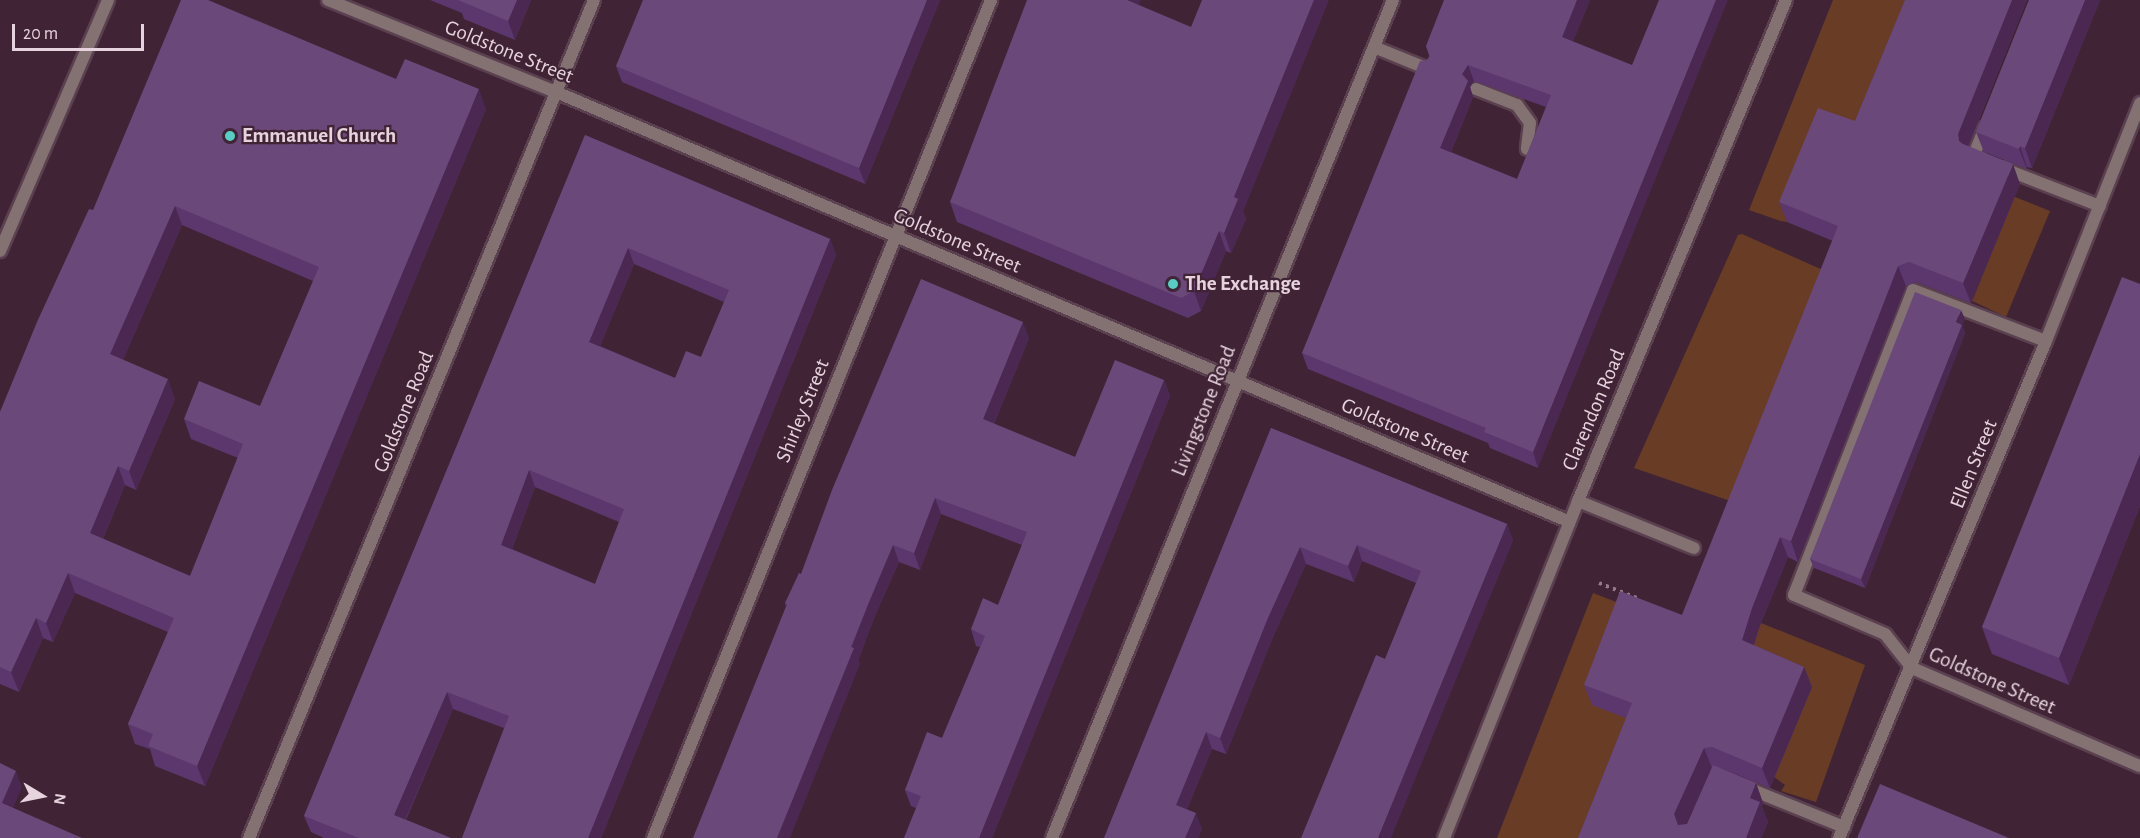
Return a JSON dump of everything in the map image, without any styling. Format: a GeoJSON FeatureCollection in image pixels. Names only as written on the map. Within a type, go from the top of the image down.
{"type":"FeatureCollection","features":[{"type":"Feature","properties":{"kind":"street"},"geometry":{"type":"LineString","coordinates":[[0,250],[108,0]]}},
{"type":"Feature","properties":{"kind":"street","name":"Goldstone Street"},"geometry":{"type":"LineString","coordinates":[[328,0],[556,92],[1570,522]]}},
{"type":"Feature","properties":{"kind":"street","name":"Goldstone Road"},"geometry":{"type":"LineString","coordinates":[[249,838],[594,0]]}},
{"type":"Feature","properties":{"kind":"street","name":"Shirley Street"},"geometry":{"type":"LineString","coordinates":[[653,838],[991,0]]}},
{"type":"Feature","properties":{"kind":"street","name":"Livingstone Road"},"geometry":{"type":"LineString","coordinates":[[1052,838],[1393,0]]}},
{"type":"Feature","properties":{"kind":"street","name":"Clarendon Road"},"geometry":{"type":"LineString","coordinates":[[1444,838],[1578,501],[1786,0]]}},
{"type":"Feature","properties":{"kind":"street"},"geometry":{"type":"LineString","coordinates":[[1374,47],[1428,69]]}},
{"type":"Feature","properties":{"kind":"street"},"geometry":{"type":"LineString","coordinates":[[1476,89],[1517,105],[1530,123],[1527,149]]}},
{"type":"Feature","properties":{"kind":"street","name":"Ellen Street"},"geometry":{"type":"LineString","coordinates":[[1842,832],[2046,341],[2140,103]]}},
{"type":"Feature","properties":{"kind":"street"},"geometry":{"type":"LineString","coordinates":[[1990,115],[1973,157],[2100,206]]}},
{"type":"Feature","properties":{"kind":"street","name":"Goldstone Street"},"geometry":{"type":"LineString","coordinates":[[2046,341],[1913,290],[1794,595],[1885,633],[1912,668],[2140,766]]}},
{"type":"Feature","properties":{"kind":"street"},"geometry":{"type":"LineString","coordinates":[[1578,501],[1694,548]]}},
{"type":"Feature","properties":{"kind":"street"},"geometry":{"type":"LineString","coordinates":[[1737,784],[1842,832]]}},
{"type":"Feature","properties":{"kind":"path"},"geometry":{"type":"LineString","coordinates":[[1599,583],[1640,599]]}},
{"type":"Feature","properties":{"kind":"shaded area"},"geometry":{"type":"Polygon","coordinates":[[[1833,0],[1921,0],[1873,117],[1825,128],[1787,222],[1781,221],[1749,210],[1833,0]]]}},
{"type":"Feature","properties":{"kind":"shaded area"},"geometry":{"type":"Polygon","coordinates":[[[2010,195],[2050,211],[2006,317],[1966,298],[1973,299],[2011,205],[2010,195]]]}},
{"type":"Feature","properties":{"kind":"shaded area"},"geometry":{"type":"Polygon","coordinates":[[[1742,234],[1834,275],[1742,505],[1634,468],[1738,235],[1742,234]]]}},
{"type":"Feature","properties":{"kind":"shaded area"},"geometry":{"type":"Polygon","coordinates":[[[1593,593],[1629,607],[1640,723],[1594,838],[1497,838],[1593,593]]]}},
{"type":"Feature","properties":{"kind":"shaded area"},"geometry":{"type":"Polygon","coordinates":[[[1761,623],[1865,665],[1816,802],[1781,791],[1785,785],[1774,777],[1811,687],[1746,659],[1761,623]]]}},
{"type":"Feature","properties":{"kind":"building"},"geometry":{"type":"Polygon","coordinates":[[[181,0],[208,0],[396,79],[405,59],[479,89],[197,766],[148,746],[153,734],[128,724],[174,618],[68,573],[46,623],[36,618],[11,672],[0,667],[0,412],[37,322],[89,209],[93,210],[181,0]],[[175,206],[110,354],[168,379],[129,471],[118,466],[90,533],[190,576],[243,444],[184,419],[199,381],[260,406],[319,267],[175,206]]]}},
{"type":"Feature","properties":{"kind":"building"},"geometry":{"type":"Polygon","coordinates":[[[458,0],[517,0],[508,21],[458,0]]]}},
{"type":"Feature","properties":{"kind":"building"},"geometry":{"type":"Polygon","coordinates":[[[643,0],[927,0],[859,168],[616,66],[643,0]]]}},
{"type":"Feature","properties":{"kind":"building"},"geometry":{"type":"Polygon","coordinates":[[[1027,0],[1127,0],[1191,27],[1202,0],[1314,0],[1234,197],[1238,199],[1224,233],[1219,231],[1194,291],[1181,298],[950,202],[1027,0]]]}},
{"type":"Feature","properties":{"kind":"building"},"geometry":{"type":"Polygon","coordinates":[[[1444,0],[1577,0],[1562,37],[1632,65],[1659,0],[1716,0],[1533,452],[1484,432],[1486,428],[1302,353],[1420,61],[1427,60],[1430,56],[1426,46],[1444,0]],[[1468,65],[1462,74],[1468,81],[1440,148],[1517,179],[1551,95],[1468,65]]]}},
{"type":"Feature","properties":{"kind":"building"},"geometry":{"type":"Polygon","coordinates":[[[1905,0],[2012,0],[1958,134],[1959,141],[1963,144],[2013,164],[1963,283],[1909,262],[1898,266],[1791,541],[1780,537],[1742,640],[1804,667],[1762,768],[1712,747],[1704,748],[1674,814],[1678,825],[1687,824],[1713,765],[1756,783],[1750,798],[1760,802],[1746,838],[1578,838],[1632,703],[1584,685],[1620,591],[1682,615],[1838,226],[1779,202],[1818,108],[1855,121],[1905,0]]]}},
{"type":"Feature","properties":{"kind":"building"},"geometry":{"type":"Polygon","coordinates":[[[2029,0],[2085,0],[2025,148],[2020,146],[2019,149],[1976,132],[2029,0]]]}},
{"type":"Feature","properties":{"kind":"building"},"geometry":{"type":"Polygon","coordinates":[[[585,135],[830,239],[588,838],[462,838],[509,716],[447,692],[394,815],[451,838],[359,838],[304,816],[585,135]],[[628,248],[589,342],[675,378],[686,351],[701,357],[729,290],[628,248]],[[529,470],[501,545],[595,584],[624,509],[529,470]]]}},
{"type":"Feature","properties":{"kind":"building"},"geometry":{"type":"Polygon","coordinates":[[[2122,277],[2140,284],[2140,454],[2059,658],[1982,627],[2122,277]]]}},
{"type":"Feature","properties":{"kind":"building"},"geometry":{"type":"Polygon","coordinates":[[[921,279],[1023,322],[983,419],[1075,457],[1115,360],[1164,380],[979,838],[904,838],[921,796],[905,790],[927,732],[942,738],[985,636],[971,629],[983,598],[998,605],[1027,532],[935,498],[914,553],[893,545],[777,838],[693,838],[787,604],[785,603],[799,573],[801,574],[832,490],[921,279]]]}},
{"type":"Feature","properties":{"kind":"building"},"geometry":{"type":"Polygon","coordinates":[[[1915,292],[1961,310],[1956,322],[1962,325],[1861,579],[1810,559],[1915,292]]]}},
{"type":"Feature","properties":{"kind":"building"},"geometry":{"type":"Polygon","coordinates":[[[1271,428],[1507,524],[1378,838],[1301,838],[1376,655],[1385,659],[1421,571],[1357,545],[1348,566],[1300,547],[1267,620],[1220,738],[1206,732],[1176,805],[1196,813],[1185,838],[1104,838],[1271,428]]]}},
{"type":"Feature","properties":{"kind":"building"},"geometry":{"type":"Polygon","coordinates":[[[0,763],[16,771],[2,803],[82,838],[0,838],[0,763]]]}},
{"type":"Feature","properties":{"kind":"building"},"geometry":{"type":"Polygon","coordinates":[[[1880,784],[2009,838],[1857,838],[1880,784]]]}},
{"type":"Feature","properties":{"kind":"place","name":"Emmanuel Church"},"geometry":{"type":"Point","coordinates":[230,136]}},
{"type":"Feature","properties":{"kind":"place","name":"The Exchange"},"geometry":{"type":"Point","coordinates":[1173,284]}}]}
